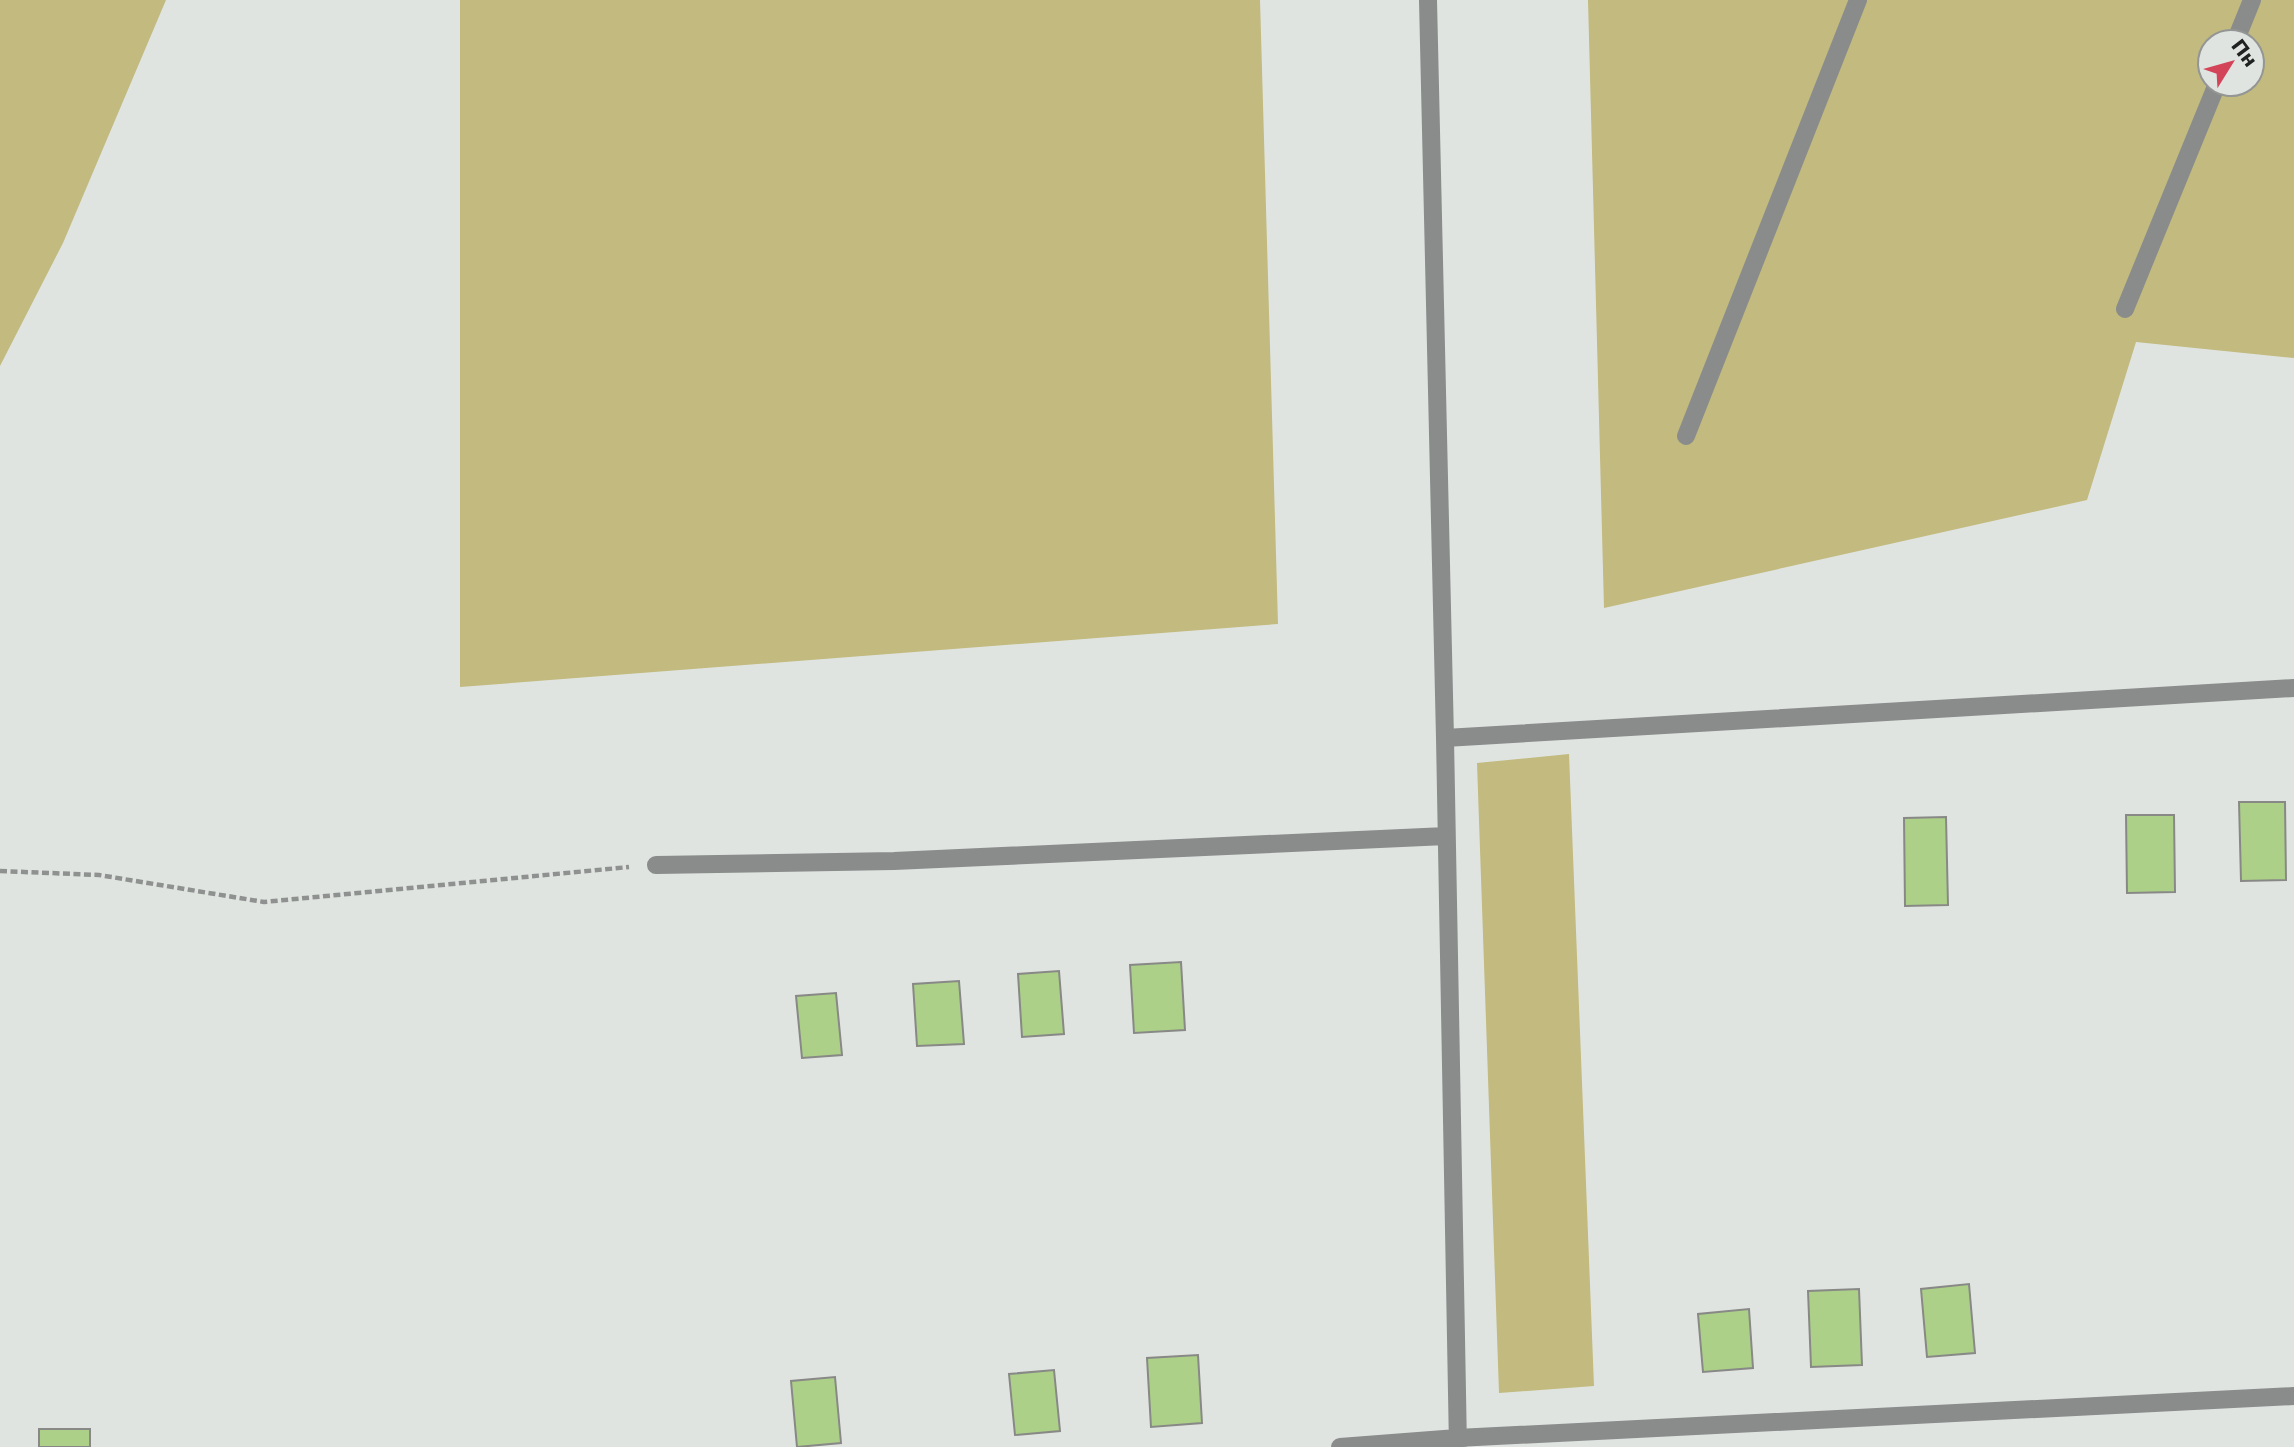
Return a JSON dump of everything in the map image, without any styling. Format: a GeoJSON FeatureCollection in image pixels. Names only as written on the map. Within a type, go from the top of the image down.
{"type":"FeatureCollection","features":[{"type":"Feature","properties":{"kind":"street"},"geometry":{"type":"LineString","coordinates":[[1428,0],[1445,738],[1457,1442]]}},
{"type":"Feature","properties":{"kind":"street"},"geometry":{"type":"LineString","coordinates":[[1686,436],[1858,0]]}},
{"type":"Feature","properties":{"kind":"street"},"geometry":{"type":"LineString","coordinates":[[2241,28],[2252,0]]}},
{"type":"Feature","properties":{"kind":"street"},"geometry":{"type":"LineString","coordinates":[[2124,309],[2211,98]]}},
{"type":"Feature","properties":{"kind":"street"},"geometry":{"type":"LineString","coordinates":[[1445,738],[2294,688]]}},
{"type":"Feature","properties":{"kind":"street"},"geometry":{"type":"LineString","coordinates":[[656,865],[894,861],[1446,836]]}},
{"type":"Feature","properties":{"kind":"street"},"geometry":{"type":"LineString","coordinates":[[1339,1447],[2294,1396]]}},
{"type":"Feature","properties":{"kind":"path"},"geometry":{"type":"LineString","coordinates":[[0,871],[99,875],[264,902],[656,865]]}},
{"type":"Feature","properties":{"kind":"shaded area"},"geometry":{"type":"Polygon","coordinates":[[[0,0],[166,0],[63,243],[0,366],[0,0]]]}},
{"type":"Feature","properties":{"kind":"shaded area"},"geometry":{"type":"Polygon","coordinates":[[[460,0],[1260,0],[1278,624],[460,687],[460,0]]]}},
{"type":"Feature","properties":{"kind":"shaded area"},"geometry":{"type":"Polygon","coordinates":[[[1588,0],[2294,0],[2294,358],[2136,342],[2087,500],[1604,608],[1588,0]]]}},
{"type":"Feature","properties":{"kind":"shaded area"},"geometry":{"type":"Polygon","coordinates":[[[1569,754],[1594,1386],[1499,1393],[1477,763],[1569,754]]]}},
{"type":"Feature","properties":{"kind":"building"},"geometry":{"type":"Polygon","coordinates":[[[2239,802],[2285,802],[2286,880],[2241,881],[2239,802]]]}},
{"type":"Feature","properties":{"kind":"building"},"geometry":{"type":"Polygon","coordinates":[[[2126,815],[2174,815],[2175,892],[2127,893],[2126,815]]]}},
{"type":"Feature","properties":{"kind":"building"},"geometry":{"type":"Polygon","coordinates":[[[1946,817],[1948,905],[1905,906],[1904,818],[1946,817]]]}},
{"type":"Feature","properties":{"kind":"building"},"geometry":{"type":"Polygon","coordinates":[[[1181,962],[1185,1030],[1134,1033],[1130,965],[1181,962]]]}},
{"type":"Feature","properties":{"kind":"building"},"geometry":{"type":"Polygon","coordinates":[[[1059,971],[1064,1034],[1022,1037],[1018,974],[1059,971]]]}},
{"type":"Feature","properties":{"kind":"building"},"geometry":{"type":"Polygon","coordinates":[[[959,981],[964,1044],[917,1046],[913,984],[959,981]]]}},
{"type":"Feature","properties":{"kind":"building"},"geometry":{"type":"Polygon","coordinates":[[[836,993],[842,1055],[802,1058],[796,996],[836,993]]]}},
{"type":"Feature","properties":{"kind":"building"},"geometry":{"type":"Polygon","coordinates":[[[1969,1284],[1975,1353],[1927,1357],[1921,1289],[1969,1284]]]}},
{"type":"Feature","properties":{"kind":"building"},"geometry":{"type":"Polygon","coordinates":[[[1859,1289],[1862,1365],[1811,1367],[1808,1291],[1859,1289]]]}},
{"type":"Feature","properties":{"kind":"building"},"geometry":{"type":"Polygon","coordinates":[[[1749,1309],[1753,1368],[1703,1372],[1698,1314],[1749,1309]]]}},
{"type":"Feature","properties":{"kind":"building"},"geometry":{"type":"Polygon","coordinates":[[[1198,1355],[1202,1423],[1151,1427],[1147,1358],[1198,1355]]]}},
{"type":"Feature","properties":{"kind":"building"},"geometry":{"type":"Polygon","coordinates":[[[1054,1370],[1060,1431],[1015,1435],[1009,1374],[1054,1370]]]}},
{"type":"Feature","properties":{"kind":"building"},"geometry":{"type":"Polygon","coordinates":[[[835,1377],[841,1443],[797,1447],[791,1381],[835,1377]]]}},
{"type":"Feature","properties":{"kind":"building"},"geometry":{"type":"Polygon","coordinates":[[[39,1429],[90,1429],[90,1447],[39,1447],[39,1429]]]}}]}
